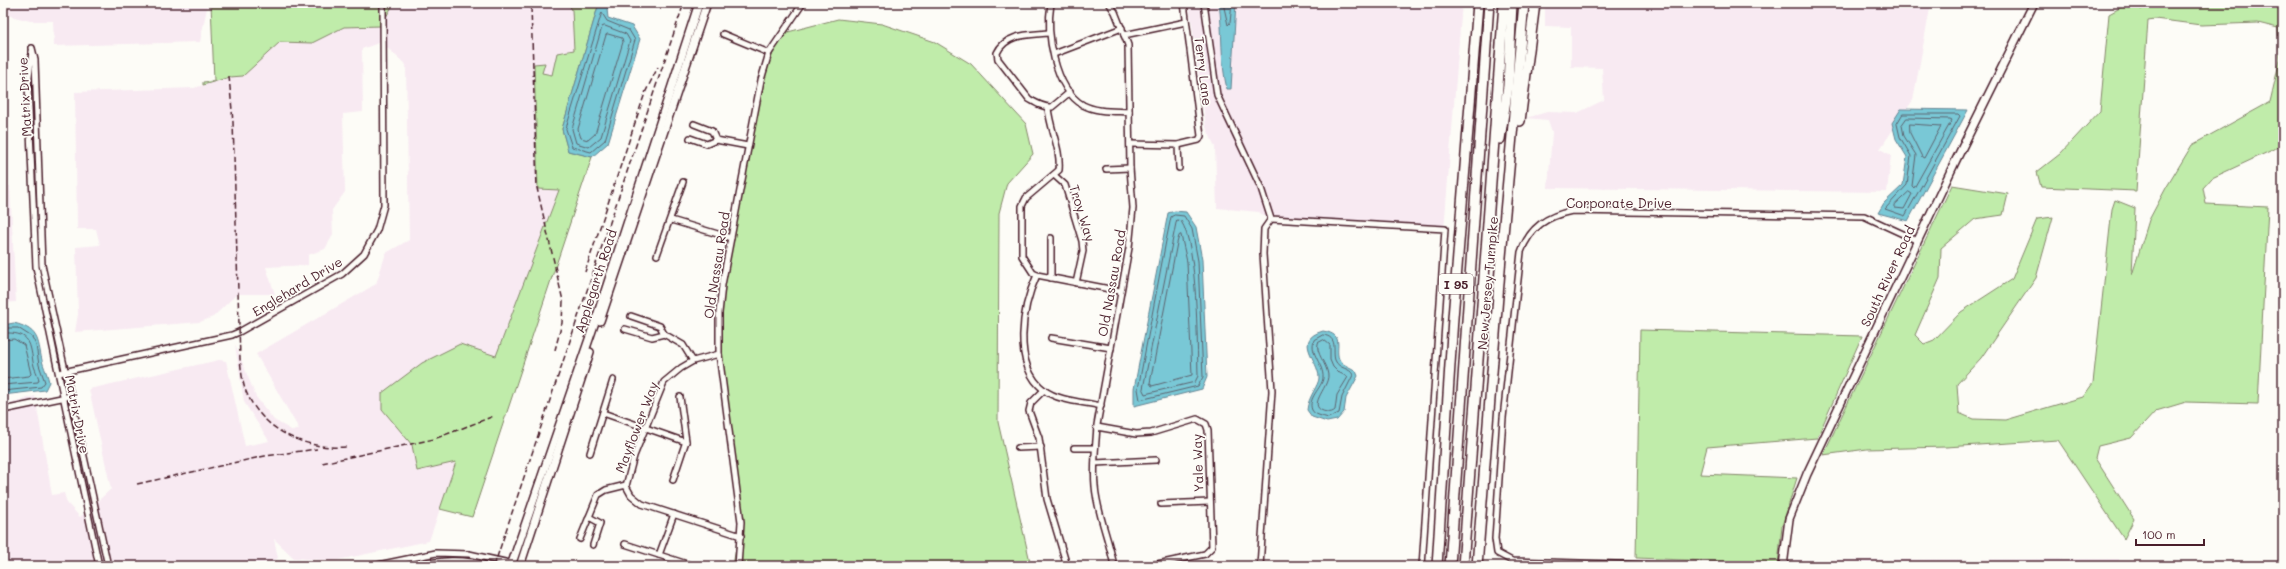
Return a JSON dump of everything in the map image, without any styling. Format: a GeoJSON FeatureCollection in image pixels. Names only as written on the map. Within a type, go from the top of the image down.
{"type":"FeatureCollection","features":[{"type":"Feature","properties":{"kind":"highway","name":"I 95"},"geometry":{"type":"LineString","coordinates":[[1437,566],[1478,3]]}},
{"type":"Feature","properties":{"kind":"highway","name":"New Jersey Turnpike"},"geometry":{"type":"LineString","coordinates":[[1450,566],[1489,3]]}},
{"type":"Feature","properties":{"kind":"highway","name":"New Jersey Turnpike"},"geometry":{"type":"LineString","coordinates":[[1463,566],[1477,353],[1485,267],[1504,3]]}},
{"type":"Feature","properties":{"kind":"highway"},"geometry":{"type":"LineString","coordinates":[[1485,267],[1490,242],[1498,157],[1508,86],[1512,3]]}},
{"type":"Feature","properties":{"kind":"highway","name":"New Jersey Turnpike"},"geometry":{"type":"LineString","coordinates":[[1477,566],[1501,257],[1524,3]]}},
{"type":"Feature","properties":{"kind":"highway"},"geometry":{"type":"LineString","coordinates":[[1508,189],[1523,102],[1535,3]]}},
{"type":"Feature","properties":{"kind":"main road","name":"Applegarth Road"},"geometry":{"type":"LineString","coordinates":[[511,564],[597,316],[699,3]]}},
{"type":"Feature","properties":{"kind":"main road","name":"Applegarth Road"},"geometry":{"type":"LineString","coordinates":[[521,566],[707,3]]}},
{"type":"Feature","properties":{"kind":"main road","name":"South River Road"},"geometry":{"type":"LineString","coordinates":[[1783,566],[1787,529],[1799,492],[1918,241],[2034,3]]}},
{"type":"Feature","properties":{"kind":"street","name":"Englehard Drive"},"geometry":{"type":"LineString","coordinates":[[59,372],[232,335],[342,274],[364,254],[377,230],[384,205],[383,3]]}},
{"type":"Feature","properties":{"kind":"street","name":"Old Nassau Road"},"geometry":{"type":"LineString","coordinates":[[738,566],[741,536],[738,492],[719,354],[718,313],[730,238],[761,80],[769,53],[803,3]]}},
{"type":"Feature","properties":{"kind":"street"},"geometry":{"type":"LineString","coordinates":[[1051,3],[1049,33],[1060,76],[1070,92],[1083,104],[1093,108],[1129,112]]}},
{"type":"Feature","properties":{"kind":"street","name":"Old Nassau Road"},"geometry":{"type":"LineString","coordinates":[[1109,3],[1122,28],[1128,46],[1132,224],[1097,427],[1095,448],[1094,485],[1114,566]]}},
{"type":"Feature","properties":{"kind":"street","name":"Terry Lane"},"geometry":{"type":"LineString","coordinates":[[1178,145],[1199,140],[1201,136],[1184,3]]}},
{"type":"Feature","properties":{"kind":"street"},"geometry":{"type":"LineString","coordinates":[[1204,3],[1218,95],[1261,188],[1271,219]]}},
{"type":"Feature","properties":{"kind":"street"},"geometry":{"type":"LineString","coordinates":[[1124,35],[1186,22]]}},
{"type":"Feature","properties":{"kind":"street"},"geometry":{"type":"LineString","coordinates":[[1054,54],[1122,28]]}},
{"type":"Feature","properties":{"kind":"street"},"geometry":{"type":"LineString","coordinates":[[1049,33],[1015,37],[1005,41],[997,53],[1001,65],[1029,100],[1048,108],[1058,103],[1070,92]]}},
{"type":"Feature","properties":{"kind":"street"},"geometry":{"type":"LineString","coordinates":[[723,34],[769,53]]}},
{"type":"Feature","properties":{"kind":"street","name":"Matrix Drive"},"geometry":{"type":"LineString","coordinates":[[99,566],[36,267],[28,86],[32,48],[35,60],[42,265],[108,566]]}},
{"type":"Feature","properties":{"kind":"street"},"geometry":{"type":"LineString","coordinates":[[1048,108],[1050,123],[1060,159],[1059,170],[1026,198],[1022,206],[1022,256],[1033,273],[1037,275],[1120,291]]}},
{"type":"Feature","properties":{"kind":"street"},"geometry":{"type":"LineString","coordinates":[[694,124],[712,131],[716,140]]}},
{"type":"Feature","properties":{"kind":"street"},"geometry":{"type":"LineString","coordinates":[[690,138],[707,144],[716,140],[748,146]]}},
{"type":"Feature","properties":{"kind":"street"},"geometry":{"type":"LineString","coordinates":[[1130,144],[1178,145],[1179,168]]}},
{"type":"Feature","properties":{"kind":"street"},"geometry":{"type":"LineString","coordinates":[[1106,169],[1130,168]]}},
{"type":"Feature","properties":{"kind":"street","name":"Troy Way"},"geometry":{"type":"LineString","coordinates":[[1054,175],[1065,185],[1082,241],[1082,251],[1076,283]]}},
{"type":"Feature","properties":{"kind":"street"},"geometry":{"type":"LineString","coordinates":[[657,255],[684,182]]}},
{"type":"Feature","properties":{"kind":"street","name":"Corporate Drive"},"geometry":{"type":"LineString","coordinates":[[1685,566],[1512,561],[1497,553],[1495,539],[1498,484],[1521,252],[1530,233],[1547,218],[1560,214],[1586,211],[1864,216],[1918,241]]}},
{"type":"Feature","properties":{"kind":"street"},"geometry":{"type":"LineString","coordinates":[[1260,566],[1272,391],[1262,267],[1264,229],[1271,219]]}},
{"type":"Feature","properties":{"kind":"street"},"geometry":{"type":"LineString","coordinates":[[1271,219],[1445,229],[1422,566]]}},
{"type":"Feature","properties":{"kind":"street"},"geometry":{"type":"LineString","coordinates":[[671,220],[730,238]]}},
{"type":"Feature","properties":{"kind":"street"},"geometry":{"type":"LineString","coordinates":[[1051,238],[1051,278]]}},
{"type":"Feature","properties":{"kind":"street"},"geometry":{"type":"LineString","coordinates":[[1037,275],[1027,297],[1023,342],[1026,366],[1044,390],[1054,395],[1101,406]]}},
{"type":"Feature","properties":{"kind":"street"},"geometry":{"type":"LineString","coordinates":[[631,316],[660,326],[664,334],[683,346],[693,361]]}},
{"type":"Feature","properties":{"kind":"street"},"geometry":{"type":"LineString","coordinates":[[625,329],[652,337],[664,334]]}},
{"type":"Feature","properties":{"kind":"street"},"geometry":{"type":"LineString","coordinates":[[1051,338],[1111,348]]}},
{"type":"Feature","properties":{"kind":"street","name":"Mayflower Way"},"geometry":{"type":"LineString","coordinates":[[719,354],[693,361],[681,368],[664,382],[647,429],[634,456],[626,485],[631,495],[642,504],[741,536]]}},
{"type":"Feature","properties":{"kind":"street"},"geometry":{"type":"LineString","coordinates":[[590,453],[613,380]]}},
{"type":"Feature","properties":{"kind":"street"},"geometry":{"type":"LineString","coordinates":[[1044,390],[1031,403],[1029,411],[1041,447],[1047,500],[1067,566]]}},
{"type":"Feature","properties":{"kind":"street"},"geometry":{"type":"LineString","coordinates":[[3,410],[71,396]]}},
{"type":"Feature","properties":{"kind":"street"},"geometry":{"type":"LineString","coordinates":[[673,480],[686,442],[680,397]]}},
{"type":"Feature","properties":{"kind":"street"},"geometry":{"type":"LineString","coordinates":[[603,413],[686,442]]}},
{"type":"Feature","properties":{"kind":"street","name":"Yale Way"},"geometry":{"type":"LineString","coordinates":[[1097,427],[1136,434],[1162,430],[1191,420],[1202,420],[1208,430],[1212,547],[1209,552],[1198,556],[1148,566]]}},
{"type":"Feature","properties":{"kind":"street"},"geometry":{"type":"LineString","coordinates":[[1018,448],[1041,447]]}},
{"type":"Feature","properties":{"kind":"street"},"geometry":{"type":"LineString","coordinates":[[1074,448],[1095,448]]}},
{"type":"Feature","properties":{"kind":"street"},"geometry":{"type":"LineString","coordinates":[[1095,463],[1156,460]]}},
{"type":"Feature","properties":{"kind":"street"},"geometry":{"type":"LineString","coordinates":[[580,539],[598,495],[606,490],[626,485]]}},
{"type":"Feature","properties":{"kind":"street"},"geometry":{"type":"LineString","coordinates":[[1162,504],[1210,502]]}},
{"type":"Feature","properties":{"kind":"street"},"geometry":{"type":"LineString","coordinates":[[659,555],[674,514]]}},
{"type":"Feature","properties":{"kind":"street"},"geometry":{"type":"LineString","coordinates":[[589,517],[600,523],[593,545]]}},
{"type":"Feature","properties":{"kind":"street"},"geometry":{"type":"LineString","coordinates":[[625,544],[693,566]]}},
{"type":"Feature","properties":{"kind":"street"},"geometry":{"type":"LineString","coordinates":[[373,566],[436,553],[469,554],[521,566]]}},
{"type":"Feature","properties":{"kind":"street"},"geometry":{"type":"LineString","coordinates":[[413,566],[449,560],[460,560],[490,566]]}},
{"type":"Feature","properties":{"kind":"shaded area"},"geometry":{"type":"Polygon","coordinates":[[[3,3],[208,3],[200,42],[54,46],[53,21],[30,21],[3,14],[3,3]]]}},
{"type":"Feature","properties":{"kind":"shaded area"},"geometry":{"type":"Polygon","coordinates":[[[394,3],[568,3],[572,10],[574,50],[552,75],[542,73],[545,64],[534,64],[538,189],[559,189],[496,356],[382,409],[412,445],[417,470],[456,462],[429,541],[333,561],[294,558],[274,539],[278,558],[272,562],[247,566],[3,566],[3,405],[35,396],[52,495],[64,493],[67,503],[80,517],[111,489],[89,389],[219,360],[226,361],[245,446],[269,441],[244,402],[235,344],[256,397],[274,420],[293,431],[299,429],[256,354],[376,284],[386,253],[409,240],[406,65],[381,42],[362,49],[363,112],[343,114],[345,192],[332,210],[333,235],[325,249],[308,255],[308,265],[266,267],[275,294],[237,294],[213,317],[200,322],[75,332],[78,314],[76,247],[100,245],[96,229],[77,229],[75,92],[194,88],[230,77],[243,76],[280,42],[312,43],[344,27],[381,26],[394,3]]]}},
{"type":"Feature","properties":{"kind":"shaded area"},"geometry":{"type":"Polygon","coordinates":[[[1189,3],[1462,3],[1444,230],[1282,219],[1272,223],[1259,212],[1217,208],[1215,147],[1206,127],[1189,3]]]}},
{"type":"Feature","properties":{"kind":"shaded area"},"geometry":{"type":"Polygon","coordinates":[[[1545,3],[1931,3],[1913,100],[1880,149],[1891,155],[1887,192],[1548,188],[1552,132],[1548,120],[1526,118],[1547,112],[1577,113],[1604,100],[1602,68],[1571,67],[1571,27],[1545,26],[1545,3]]]}},
{"type":"Feature","properties":{"kind":"shaded area"},"geometry":{"type":"Polygon","coordinates":[[[3,186],[10,186],[16,302],[3,303],[3,186]]]}},
{"type":"Feature","properties":{"kind":"shaded area"},"geometry":{"type":"Polygon","coordinates":[[[2119,559],[2119,566],[1793,566],[1793,560],[2119,559]]]}},
{"type":"Feature","properties":{"kind":"green space"},"geometry":{"type":"Polygon","coordinates":[[[211,3],[394,3],[381,26],[344,27],[312,43],[280,42],[243,76],[230,77],[203,85],[203,82],[214,81],[211,3]]]}},
{"type":"Feature","properties":{"kind":"green space"},"geometry":{"type":"Polygon","coordinates":[[[568,3],[599,3],[562,129],[568,151],[592,157],[472,517],[440,509],[456,462],[417,471],[412,445],[382,409],[382,393],[422,363],[460,344],[496,356],[559,190],[538,189],[534,64],[545,63],[542,73],[552,75],[557,53],[574,50],[572,10],[568,3]]]}},
{"type":"Feature","properties":{"kind":"green space"},"geometry":{"type":"Polygon","coordinates":[[[2129,3],[2143,3],[2141,10],[2146,3],[2283,3],[2283,145],[2212,178],[2203,188],[2206,204],[2268,207],[2258,404],[2186,402],[2156,411],[2131,438],[2098,446],[2095,458],[2134,519],[2124,539],[2058,440],[1946,447],[1867,449],[1823,455],[1952,185],[2008,194],[2003,215],[1975,219],[1941,248],[1940,278],[1915,335],[1924,344],[1934,340],[1961,312],[2012,279],[2037,219],[2053,217],[2036,278],[1981,358],[1957,384],[1959,413],[1973,419],[2005,420],[2083,397],[2093,383],[2112,209],[2115,200],[2135,208],[2132,275],[2149,220],[2192,145],[2270,102],[2280,59],[2278,28],[2258,23],[2201,25],[2155,19],[2148,20],[2136,191],[2041,187],[2037,172],[2060,154],[2100,111],[2109,14],[2129,3]]]}},
{"type":"Feature","properties":{"kind":"green space"},"geometry":{"type":"Polygon","coordinates":[[[838,19],[882,24],[935,42],[971,64],[1026,124],[1033,154],[1007,183],[999,213],[998,422],[1031,566],[733,566],[740,522],[717,324],[760,78],[784,33],[838,19]]]}},
{"type":"Feature","properties":{"kind":"green space"},"geometry":{"type":"Polygon","coordinates":[[[1640,330],[1862,336],[1817,438],[1707,447],[1700,474],[1797,478],[1782,526],[1778,564],[1636,558],[1640,330]]]}},
{"type":"Feature","properties":{"kind":"water"},"geometry":{"type":"Polygon","coordinates":[[[599,3],[615,3],[607,9],[608,18],[632,26],[640,39],[608,143],[592,157],[568,151],[562,129],[599,3]]]}},
{"type":"Feature","properties":{"kind":"water"},"geometry":{"type":"Polygon","coordinates":[[[1219,3],[1236,3],[1231,89],[1227,89],[1222,57],[1219,3]]]}},
{"type":"Feature","properties":{"kind":"water"},"geometry":{"type":"Polygon","coordinates":[[[1901,109],[1968,110],[1908,221],[1878,213],[1884,203],[1903,185],[1907,157],[1896,139],[1892,123],[1901,109]]]}},
{"type":"Feature","properties":{"kind":"water"},"geometry":{"type":"Polygon","coordinates":[[[1175,211],[1186,212],[1196,227],[1202,260],[1207,377],[1202,389],[1134,406],[1134,389],[1168,213],[1175,211]]]}},
{"type":"Feature","properties":{"kind":"water"},"geometry":{"type":"Polygon","coordinates":[[[14,323],[30,329],[37,338],[49,382],[45,390],[3,395],[3,325],[14,323]]]}},
{"type":"Feature","properties":{"kind":"water"},"geometry":{"type":"Polygon","coordinates":[[[1323,331],[1335,336],[1338,343],[1338,356],[1340,361],[1356,371],[1358,376],[1346,398],[1344,412],[1337,420],[1327,422],[1312,417],[1307,410],[1309,400],[1319,381],[1318,371],[1309,351],[1309,340],[1314,335],[1323,331]]]}},
{"type":"Feature","properties":{"kind":"railway"},"geometry":{"type":"LineString","coordinates":[[494,566],[684,3]]}},
{"type":"Feature","properties":{"kind":"railway"},"geometry":{"type":"LineString","coordinates":[[531,7],[537,188],[563,301],[562,323],[555,350]]}},
{"type":"Feature","properties":{"kind":"railway"},"geometry":{"type":"LineString","coordinates":[[585,272],[645,93],[658,67]]}},
{"type":"Feature","properties":{"kind":"railway"},"geometry":{"type":"LineString","coordinates":[[229,76],[233,122],[240,359],[245,389],[252,403],[262,416],[273,426],[286,434],[300,441],[315,445],[347,447]]}},
{"type":"Feature","properties":{"kind":"railway"},"geometry":{"type":"LineString","coordinates":[[322,463],[434,439],[494,416]]}},
{"type":"Feature","properties":{"kind":"railway"},"geometry":{"type":"LineString","coordinates":[[137,484],[265,456],[317,449]]}}]}
